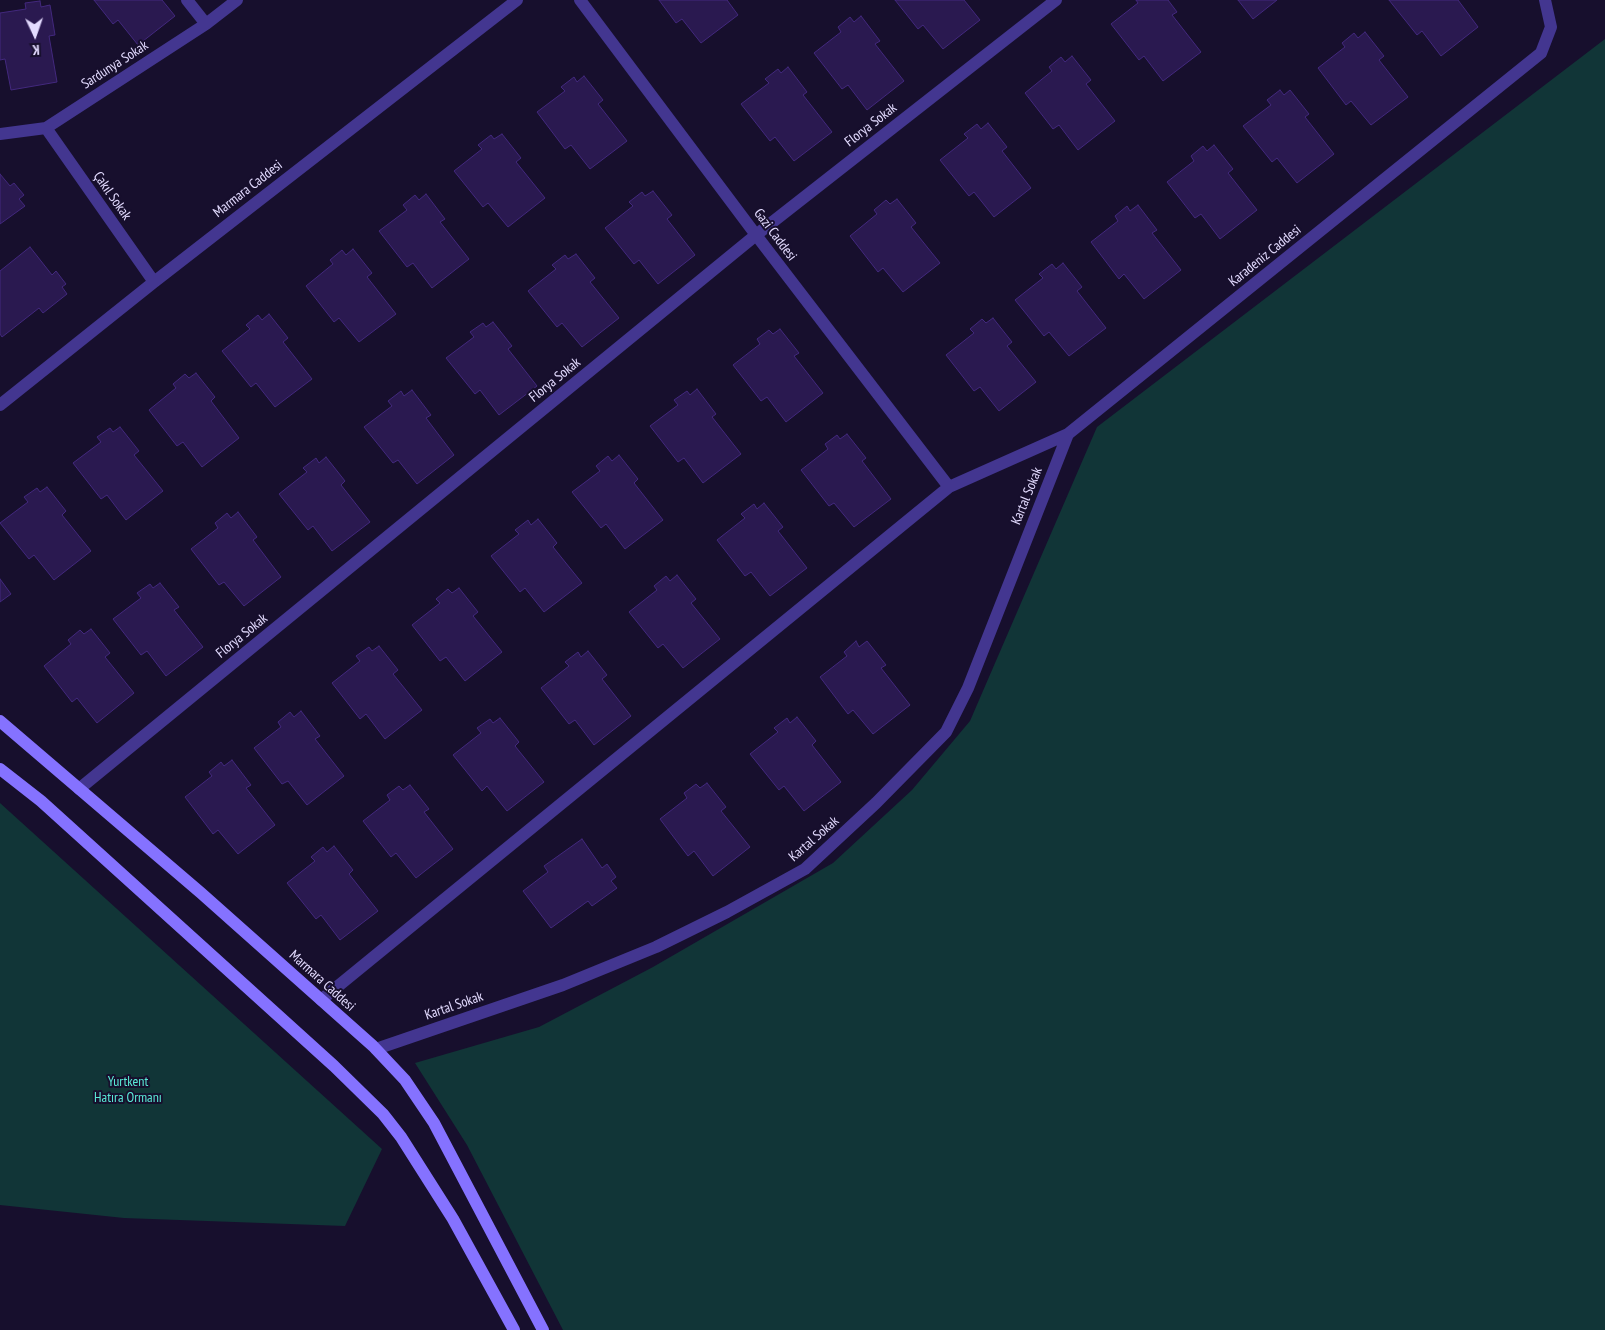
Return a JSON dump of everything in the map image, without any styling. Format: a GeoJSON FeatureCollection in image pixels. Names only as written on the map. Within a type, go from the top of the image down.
{"type":"FeatureCollection","features":[{"type":"Feature","properties":{"kind":"street"},"geometry":{"type":"LineString","coordinates":[[187,0],[206,24]]}},
{"type":"Feature","properties":{"kind":"street","name":"Sardunya Sokak"},"geometry":{"type":"LineString","coordinates":[[0,134],[46,128],[206,24],[237,0]]}},
{"type":"Feature","properties":{"kind":"street","name":"Marmara Caddesi"},"geometry":{"type":"LineString","coordinates":[[0,405],[154,282],[517,0]]}},
{"type":"Feature","properties":{"kind":"street","name":"Gazi Caddesi"},"geometry":{"type":"LineString","coordinates":[[580,0],[948,487]]}},
{"type":"Feature","properties":{"kind":"street","name":"Florya Sokak"},"geometry":{"type":"LineString","coordinates":[[79,789],[756,235],[1056,0]]}},
{"type":"Feature","properties":{"kind":"street","name":"Karadeniz Caddesi"},"geometry":{"type":"LineString","coordinates":[[948,487],[1068,434],[1541,52],[1551,27],[1546,1]]}},
{"type":"Feature","properties":{"kind":"street","name":"Çakıl Sokak"},"geometry":{"type":"LineString","coordinates":[[46,128],[154,282]]}},
{"type":"Feature","properties":{"kind":"street","name":"Kartal Sokak"},"geometry":{"type":"LineString","coordinates":[[376,1049],[563,985],[656,947],[727,912],[805,870],[876,803],[946,732],[968,688],[1068,434]]}},
{"type":"Feature","properties":{"kind":"street"},"geometry":{"type":"LineString","coordinates":[[321,1000],[948,487]]}},
{"type":"Feature","properties":{"kind":"street","name":"Marmara Caddesi"},"geometry":{"type":"LineString","coordinates":[[0,722],[201,893],[376,1049],[405,1080],[434,1123],[543,1330]]}},
{"type":"Feature","properties":{"kind":"street"},"geometry":{"type":"LineString","coordinates":[[0,769],[48,807],[334,1066],[383,1114],[402,1137],[453,1219],[514,1330]]}},
{"type":"Feature","properties":{"kind":"green space"},"geometry":{"type":"Polygon","coordinates":[[[1605,39],[1605,1330],[563,1330],[467,1145],[415,1063],[539,1027],[653,967],[833,863],[912,790],[970,721],[1097,427],[1605,39]]]}},
{"type":"Feature","properties":{"kind":"green space","name":"Yurtkent Hatıra Ormanı"},"geometry":{"type":"Polygon","coordinates":[[[0,803],[382,1149],[345,1226],[124,1218],[0,1205],[0,803]]]}},
{"type":"Feature","properties":{"kind":"building"},"geometry":{"type":"Polygon","coordinates":[[[94,0],[162,0],[175,16],[138,45],[118,20],[113,24],[94,0]]]}},
{"type":"Feature","properties":{"kind":"building"},"geometry":{"type":"Polygon","coordinates":[[[659,0],[727,0],[738,15],[701,43],[682,19],[676,23],[659,0]]]}},
{"type":"Feature","properties":{"kind":"building"},"geometry":{"type":"Polygon","coordinates":[[[895,0],[964,0],[980,20],[943,49],[923,25],[918,29],[895,0]]]}},
{"type":"Feature","properties":{"kind":"building"},"geometry":{"type":"Polygon","coordinates":[[[1136,0],[1168,0],[1177,12],[1172,15],[1201,52],[1163,81],[1144,56],[1139,60],[1111,24],[1138,3],[1136,0]]]}},
{"type":"Feature","properties":{"kind":"building"},"geometry":{"type":"Polygon","coordinates":[[[1238,0],[1277,0],[1253,19],[1238,0]]]}},
{"type":"Feature","properties":{"kind":"building"},"geometry":{"type":"Polygon","coordinates":[[[1389,0],[1458,0],[1478,27],[1441,56],[1422,31],[1417,35],[1389,0]]]}},
{"type":"Feature","properties":{"kind":"building"},"geometry":{"type":"Polygon","coordinates":[[[40,1],[41,7],[50,5],[55,35],[49,36],[57,82],[11,90],[5,59],[0,60],[0,13],[26,9],[25,3],[40,1]]]}},
{"type":"Feature","properties":{"kind":"building"},"geometry":{"type":"Polygon","coordinates":[[[861,16],[880,41],[875,44],[904,81],[867,110],[848,85],[842,89],[814,53],[841,32],[838,27],[850,17],[854,22],[861,16]]]}},
{"type":"Feature","properties":{"kind":"building"},"geometry":{"type":"Polygon","coordinates":[[[1365,32],[1384,56],[1379,60],[1408,97],[1371,125],[1351,101],[1346,105],[1318,68],[1345,47],[1342,43],[1354,33],[1358,38],[1365,32]]]}},
{"type":"Feature","properties":{"kind":"building"},"geometry":{"type":"Polygon","coordinates":[[[1072,56],[1091,80],[1086,84],[1115,121],[1078,150],[1059,125],[1053,129],[1025,93],[1052,71],[1049,67],[1061,57],[1065,62],[1072,56]]]}},
{"type":"Feature","properties":{"kind":"building"},"geometry":{"type":"Polygon","coordinates":[[[788,67],[807,92],[803,95],[832,132],[794,161],[775,137],[770,141],[741,104],[769,83],[765,79],[778,69],[781,73],[788,67]]]}},
{"type":"Feature","properties":{"kind":"building"},"geometry":{"type":"Polygon","coordinates":[[[584,76],[603,100],[598,104],[627,141],[590,169],[571,145],[565,149],[537,112],[565,91],[561,87],[574,77],[577,82],[584,76]]]}},
{"type":"Feature","properties":{"kind":"building"},"geometry":{"type":"Polygon","coordinates":[[[1280,90],[1284,95],[1290,90],[1309,114],[1305,117],[1334,154],[1297,183],[1277,158],[1272,162],[1243,126],[1271,105],[1267,100],[1280,90]]]}},
{"type":"Feature","properties":{"kind":"building"},"geometry":{"type":"Polygon","coordinates":[[[988,123],[1007,147],[1002,151],[1031,188],[994,217],[974,192],[969,196],[940,160],[968,138],[964,134],[977,124],[981,129],[988,123]]]}},
{"type":"Feature","properties":{"kind":"building"},"geometry":{"type":"Polygon","coordinates":[[[502,134],[521,158],[516,162],[545,198],[508,227],[488,203],[483,207],[454,171],[482,149],[478,145],[491,135],[494,139],[502,134]]]}},
{"type":"Feature","properties":{"kind":"building"},"geometry":{"type":"Polygon","coordinates":[[[1214,145],[1233,169],[1228,173],[1257,210],[1220,239],[1201,214],[1195,218],[1167,182],[1194,161],[1191,156],[1203,146],[1207,151],[1214,145]]]}},
{"type":"Feature","properties":{"kind":"building"},"geometry":{"type":"Polygon","coordinates":[[[0,174],[10,186],[14,183],[24,195],[19,199],[25,206],[0,224],[0,174]]]}},
{"type":"Feature","properties":{"kind":"building"},"geometry":{"type":"Polygon","coordinates":[[[653,191],[672,215],[667,219],[695,255],[658,284],[639,260],[634,264],[605,228],[633,206],[629,202],[642,192],[645,196],[653,191]]]}},
{"type":"Feature","properties":{"kind":"building"},"geometry":{"type":"Polygon","coordinates":[[[426,194],[445,219],[440,222],[469,259],[432,288],[413,263],[407,267],[379,231],[407,210],[403,205],[415,195],[419,200],[426,194]]]}},
{"type":"Feature","properties":{"kind":"building"},"geometry":{"type":"Polygon","coordinates":[[[897,199],[916,223],[911,227],[940,263],[903,292],[883,268],[878,272],[850,236],[877,214],[874,210],[886,200],[890,204],[897,199]]]}},
{"type":"Feature","properties":{"kind":"building"},"geometry":{"type":"Polygon","coordinates":[[[1138,205],[1157,230],[1152,233],[1181,270],[1144,299],[1124,274],[1119,279],[1091,242],[1118,221],[1115,216],[1127,206],[1130,211],[1138,205]]]}},
{"type":"Feature","properties":{"kind":"building"},"geometry":{"type":"Polygon","coordinates":[[[30,247],[52,275],[56,271],[66,284],[62,287],[67,294],[43,313],[39,308],[2,337],[0,334],[0,271],[30,247]]]}},
{"type":"Feature","properties":{"kind":"building"},"geometry":{"type":"Polygon","coordinates":[[[353,249],[372,273],[367,277],[396,314],[359,342],[339,318],[334,322],[306,286],[333,264],[330,260],[342,250],[346,255],[353,249]]]}},
{"type":"Feature","properties":{"kind":"building"},"geometry":{"type":"Polygon","coordinates":[[[576,254],[595,278],[590,282],[619,318],[582,347],[562,323],[557,327],[528,291],[556,269],[552,265],[565,255],[568,259],[576,254]]]}},
{"type":"Feature","properties":{"kind":"building"},"geometry":{"type":"Polygon","coordinates":[[[1063,263],[1082,287],[1077,291],[1106,328],[1069,356],[1049,332],[1044,336],[1015,300],[1043,278],[1039,274],[1052,264],[1056,269],[1063,263]]]}},
{"type":"Feature","properties":{"kind":"building"},"geometry":{"type":"Polygon","coordinates":[[[269,314],[288,338],[283,342],[312,379],[275,407],[256,383],[251,387],[222,351],[250,329],[246,325],[258,315],[262,320],[269,314]]]}},
{"type":"Feature","properties":{"kind":"building"},"geometry":{"type":"Polygon","coordinates":[[[993,318],[1012,342],[1007,346],[1036,382],[999,411],[980,387],[974,391],[946,355],[974,333],[970,329],[982,319],[986,323],[993,318]]]}},
{"type":"Feature","properties":{"kind":"building"},"geometry":{"type":"Polygon","coordinates":[[[493,322],[512,346],[508,349],[537,386],[499,415],[480,390],[475,394],[446,358],[474,337],[470,332],[483,323],[486,327],[493,322]]]}},
{"type":"Feature","properties":{"kind":"building"},"geometry":{"type":"Polygon","coordinates":[[[780,329],[799,353],[794,356],[823,393],[786,422],[767,397],[761,401],[733,365],[760,344],[757,339],[769,330],[773,334],[780,329]]]}},
{"type":"Feature","properties":{"kind":"building"},"geometry":{"type":"Polygon","coordinates":[[[196,373],[215,397],[211,401],[239,438],[202,467],[183,442],[177,446],[149,410],[176,388],[173,384],[185,374],[189,378],[196,373]]]}},
{"type":"Feature","properties":{"kind":"building"},"geometry":{"type":"Polygon","coordinates":[[[697,389],[716,414],[712,417],[741,454],[703,483],[684,458],[678,462],[650,426],[678,405],[674,400],[687,391],[690,395],[697,389]]]}},
{"type":"Feature","properties":{"kind":"building"},"geometry":{"type":"Polygon","coordinates":[[[412,390],[431,415],[426,418],[454,455],[417,484],[398,460],[393,463],[364,427],[392,406],[388,401],[401,391],[404,396],[412,390]]]}},
{"type":"Feature","properties":{"kind":"building"},"geometry":{"type":"Polygon","coordinates":[[[120,427],[139,451],[134,455],[163,491],[126,520],[107,495],[101,499],[73,463],[101,442],[97,437],[110,428],[113,432],[120,427]]]}},
{"type":"Feature","properties":{"kind":"building"},"geometry":{"type":"Polygon","coordinates":[[[847,434],[866,458],[862,461],[891,499],[854,527],[834,503],[829,506],[801,470],[828,449],[825,444],[837,435],[840,439],[847,434]]]}},
{"type":"Feature","properties":{"kind":"building"},"geometry":{"type":"Polygon","coordinates":[[[619,455],[638,479],[634,483],[663,520],[625,549],[606,524],[601,528],[572,492],[600,471],[596,466],[608,456],[612,461],[619,455]]]}},
{"type":"Feature","properties":{"kind":"building"},"geometry":{"type":"Polygon","coordinates":[[[326,457],[345,481],[341,485],[370,522],[332,551],[313,526],[308,530],[279,494],[307,472],[303,468],[316,458],[319,463],[326,457]]]}},
{"type":"Feature","properties":{"kind":"building"},"geometry":{"type":"Polygon","coordinates":[[[47,487],[66,511],[62,515],[91,551],[54,580],[34,555],[29,559],[0,523],[28,502],[24,497],[37,488],[40,492],[47,487]]]}},
{"type":"Feature","properties":{"kind":"building"},"geometry":{"type":"Polygon","coordinates":[[[764,503],[783,527],[778,531],[807,568],[770,596],[751,572],[745,576],[717,540],[745,518],[741,514],[754,504],[757,509],[764,503]]]}},
{"type":"Feature","properties":{"kind":"building"},"geometry":{"type":"Polygon","coordinates":[[[238,512],[257,537],[253,540],[281,577],[244,606],[224,582],[219,585],[191,549],[218,528],[215,523],[227,513],[231,518],[238,512]]]}},
{"type":"Feature","properties":{"kind":"building"},"geometry":{"type":"Polygon","coordinates":[[[538,519],[557,543],[553,547],[582,583],[544,612],[525,588],[520,592],[491,556],[519,534],[515,530],[528,520],[531,525],[538,519]]]}},
{"type":"Feature","properties":{"kind":"building"},"geometry":{"type":"Polygon","coordinates":[[[677,575],[696,599],[691,603],[720,639],[683,668],[663,644],[658,648],[629,612],[657,590],[654,586],[666,576],[670,581],[677,575]]]}},
{"type":"Feature","properties":{"kind":"building"},"geometry":{"type":"Polygon","coordinates":[[[0,579],[11,594],[0,602],[0,579]]]}},
{"type":"Feature","properties":{"kind":"building"},"geometry":{"type":"Polygon","coordinates":[[[160,583],[179,607],[174,610],[203,647],[166,676],[147,651],[141,655],[113,619],[141,598],[137,593],[150,584],[153,588],[160,583]]]}},
{"type":"Feature","properties":{"kind":"building"},"geometry":{"type":"Polygon","coordinates":[[[459,588],[478,612],[473,616],[502,652],[465,681],[446,657],[440,661],[412,625],[440,603],[436,599],[448,589],[452,593],[459,588]]]}},
{"type":"Feature","properties":{"kind":"building"},"geometry":{"type":"Polygon","coordinates":[[[91,629],[110,653],[105,657],[134,693],[97,723],[77,698],[72,702],[44,666],[71,644],[68,640],[80,630],[84,634],[91,629]]]}},
{"type":"Feature","properties":{"kind":"building"},"geometry":{"type":"Polygon","coordinates":[[[856,641],[859,647],[867,641],[886,665],[881,668],[910,705],[873,734],[853,710],[848,714],[820,677],[847,656],[844,652],[856,641]]]}},
{"type":"Feature","properties":{"kind":"building"},"geometry":{"type":"Polygon","coordinates":[[[379,646],[398,670],[393,674],[422,710],[385,739],[366,714],[360,719],[332,683],[360,661],[356,656],[369,647],[372,651],[379,646]]]}},
{"type":"Feature","properties":{"kind":"building"},"geometry":{"type":"Polygon","coordinates":[[[588,651],[607,675],[602,679],[631,716],[594,745],[575,720],[569,724],[541,688],[569,666],[565,662],[578,652],[581,657],[588,651]]]}},
{"type":"Feature","properties":{"kind":"building"},"geometry":{"type":"Polygon","coordinates":[[[301,711],[320,736],[315,739],[344,776],[307,805],[288,781],[282,784],[254,748],[281,727],[278,722],[290,712],[294,717],[301,711]]]}},
{"type":"Feature","properties":{"kind":"building"},"geometry":{"type":"Polygon","coordinates":[[[797,717],[816,741],[812,745],[841,782],[804,811],[784,786],[779,790],[750,754],[778,732],[774,728],[787,718],[790,723],[797,717]]]}},
{"type":"Feature","properties":{"kind":"building"},"geometry":{"type":"Polygon","coordinates":[[[500,718],[519,742],[515,746],[544,782],[507,811],[487,786],[482,791],[453,755],[481,733],[477,728],[490,719],[493,723],[500,718]]]}},
{"type":"Feature","properties":{"kind":"building"},"geometry":{"type":"Polygon","coordinates":[[[232,760],[251,785],[246,788],[275,825],[238,854],[218,830],[213,834],[185,797],[212,776],[209,772],[221,762],[224,766],[232,760]]]}},
{"type":"Feature","properties":{"kind":"building"},"geometry":{"type":"Polygon","coordinates":[[[707,783],[726,807],[721,811],[750,847],[713,876],[694,851],[688,856],[660,819],[687,798],[684,793],[696,784],[700,788],[707,783]]]}},
{"type":"Feature","properties":{"kind":"building"},"geometry":{"type":"Polygon","coordinates":[[[410,785],[429,809],[424,812],[453,849],[416,878],[396,853],[391,857],[363,821],[390,800],[387,795],[399,786],[403,790],[410,785]]]}},
{"type":"Feature","properties":{"kind":"building"},"geometry":{"type":"Polygon","coordinates":[[[582,839],[602,868],[607,864],[616,877],[611,881],[617,888],[592,906],[588,901],[551,928],[523,891],[548,872],[544,866],[582,839]]]}},
{"type":"Feature","properties":{"kind":"building"},"geometry":{"type":"Polygon","coordinates":[[[334,846],[353,870],[349,874],[378,911],[340,940],[321,915],[316,919],[287,883],[315,861],[311,857],[323,847],[327,852],[334,846]]]}}]}
